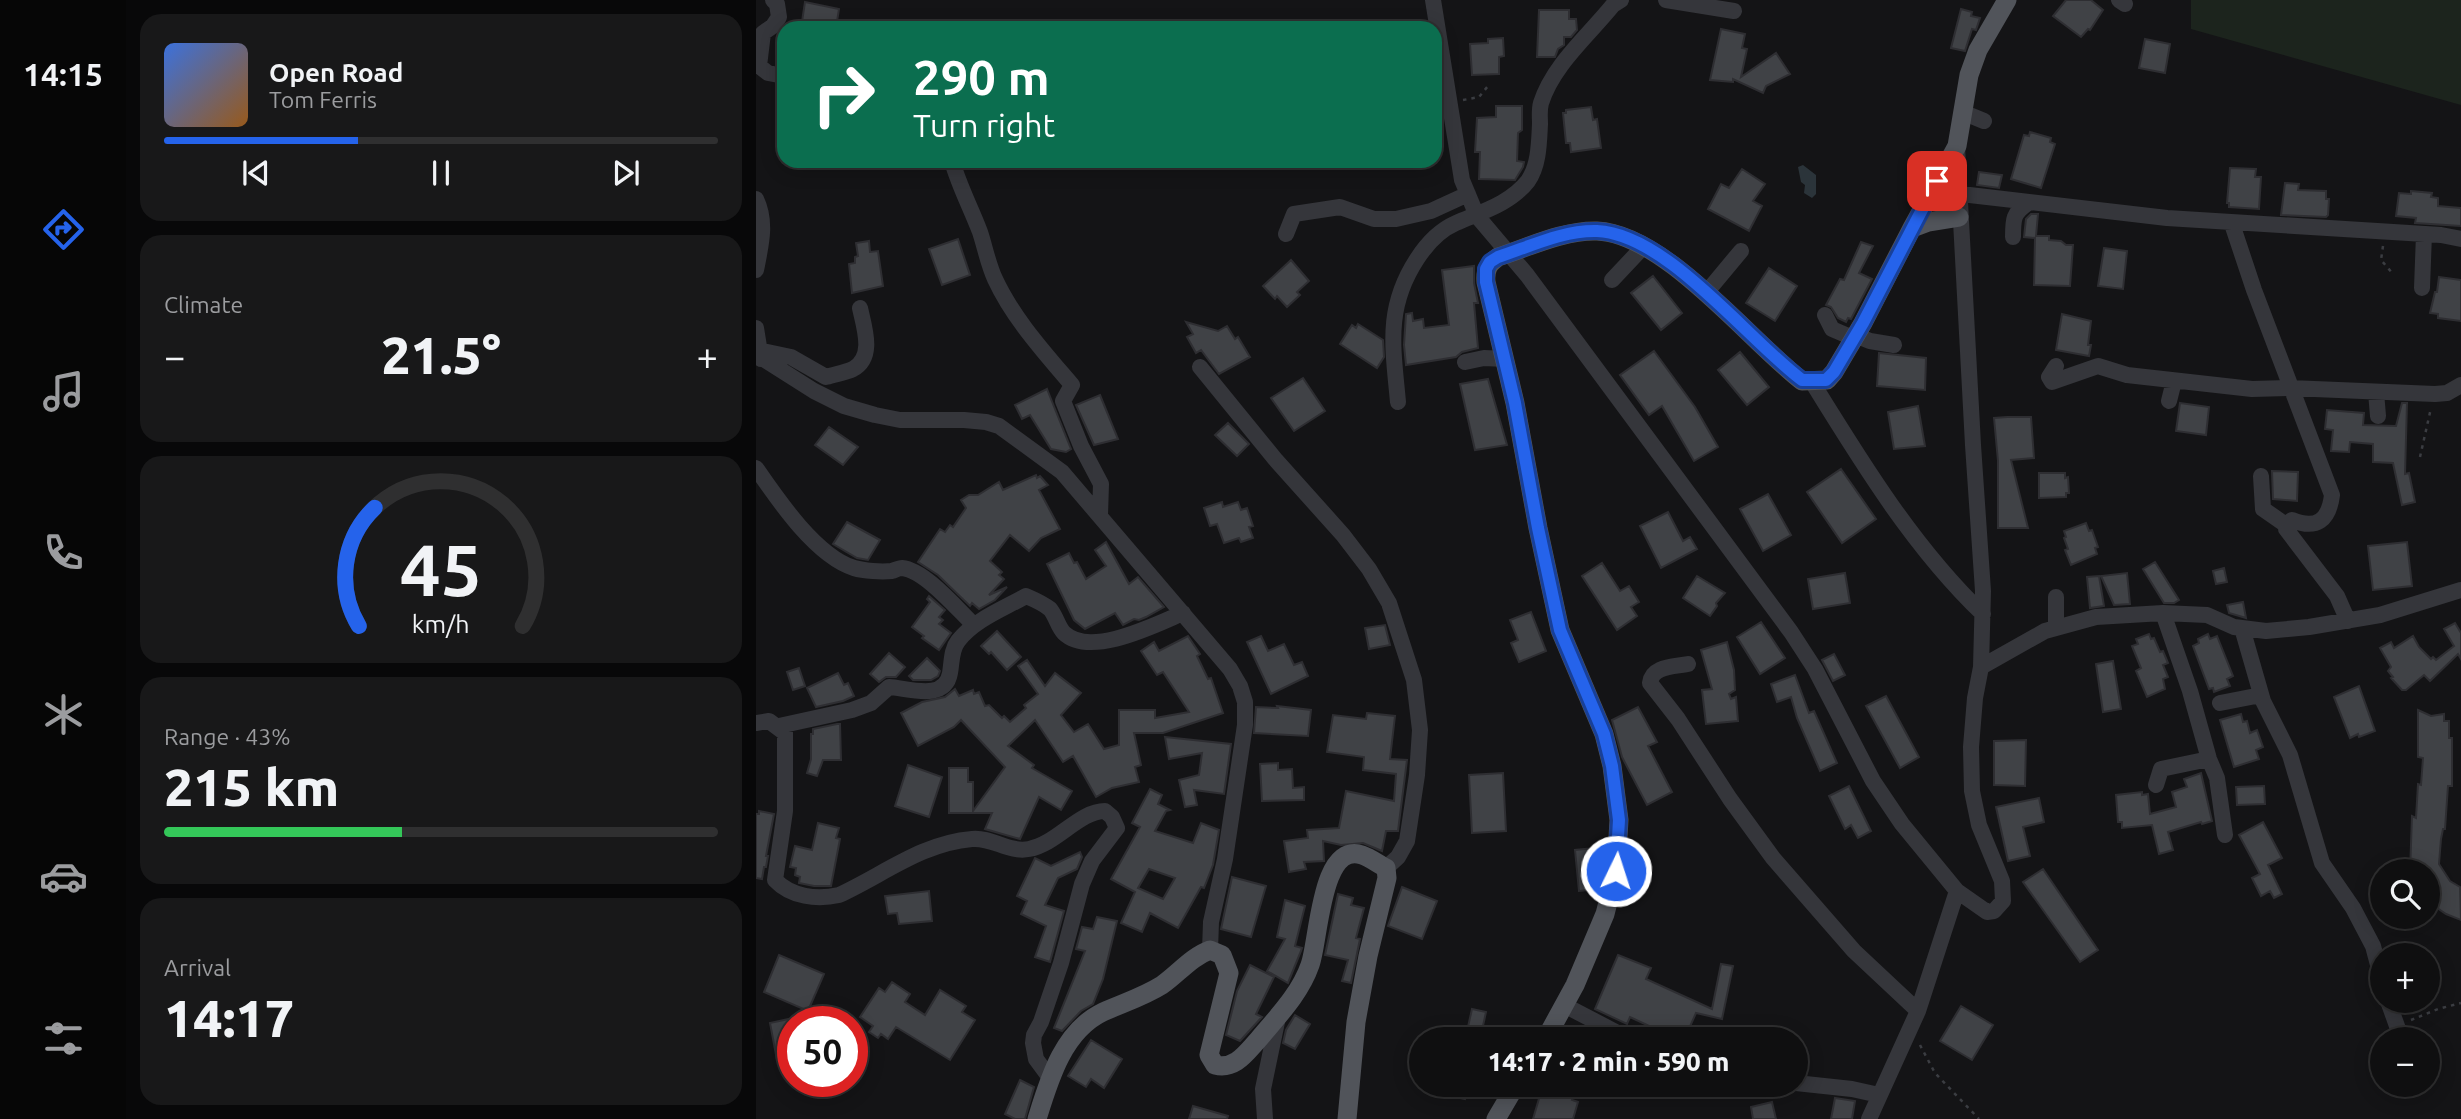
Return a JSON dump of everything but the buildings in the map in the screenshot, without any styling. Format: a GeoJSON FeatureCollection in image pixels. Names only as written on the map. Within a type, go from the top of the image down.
{"type":"FeatureCollection","features":[{"type":"Feature","properties":{"kind":"main road"},"geometry":{"type":"LineString","coordinates":[[1552,1027],[1592,950],[1605,915],[1616,871],[1619,820],[1612,766],[1604,734],[1560,630],[1486,276],[1490,262],[1550,240],[1595,231],[1630,238],[1706,293],[1798,378],[1812,382],[1826,380],[1834,372],[1854,337],[1957,146],[1969,75],[1978,50],[2007,0]]}},
{"type":"Feature","properties":{"kind":"main road"},"geometry":{"type":"LineString","coordinates":[[1912,228],[1928,222],[1959,217]]}},
{"type":"Feature","properties":{"kind":"main road"},"geometry":{"type":"LineString","coordinates":[[1037,1119],[1050,1078],[1076,1033],[1087,1022],[1101,1012],[1138,998],[1163,984],[1200,954],[1210,950],[1222,955],[1229,973],[1209,1055],[1215,1065],[1222,1066],[1233,1064],[1244,1056],[1304,980],[1316,943],[1329,876],[1342,858],[1350,854],[1360,854],[1386,868],[1387,878],[1368,956],[1356,1023],[1347,1119]]}},
{"type":"Feature","properties":{"kind":"main road"},"geometry":{"type":"LineString","coordinates":[[1496,1119],[1509,1097]]}},
{"type":"Feature","properties":{"kind":"street"},"geometry":{"type":"LineString","coordinates":[[773,0],[777,4],[779,18],[773,26],[760,29],[757,66],[777,75]]}},
{"type":"Feature","properties":{"kind":"street"},"geometry":{"type":"LineString","coordinates":[[1433,0],[1436,21]]}},
{"type":"Feature","properties":{"kind":"street"},"geometry":{"type":"LineString","coordinates":[[1666,0],[1734,10]]}},
{"type":"Feature","properties":{"kind":"street"},"geometry":{"type":"LineString","coordinates":[[1398,402],[1394,312],[1406,276],[1434,238],[1452,224],[1492,210],[1528,180],[1535,169],[1540,106],[1548,88],[1568,57],[1615,2]]}},
{"type":"Feature","properties":{"kind":"street"},"geometry":{"type":"LineString","coordinates":[[1442,57],[1462,180],[1477,216],[1511,253],[1791,632],[1815,669],[1873,781],[1902,824],[1957,891],[1987,912],[1994,911],[2003,901],[2001,881],[1979,825],[1972,792],[1971,747],[1981,667],[1983,591],[1959,217],[1961,194],[1957,146]]}},
{"type":"Feature","properties":{"kind":"street"},"geometry":{"type":"LineString","coordinates":[[1962,113],[1984,121]]}},
{"type":"Feature","properties":{"kind":"street"},"geometry":{"type":"LineString","coordinates":[[954,168],[979,230],[993,276],[1003,296],[1072,385],[1063,401],[1080,446],[1101,484],[1100,515]]}},
{"type":"Feature","properties":{"kind":"street"},"geometry":{"type":"LineString","coordinates":[[1286,234],[1294,214],[1340,207],[1374,219],[1396,219],[1431,211],[1468,194]]}},
{"type":"Feature","properties":{"kind":"street"},"geometry":{"type":"LineString","coordinates":[[1961,194],[2232,224],[2424,234],[2461,239]]}},
{"type":"Feature","properties":{"kind":"street"},"geometry":{"type":"LineString","coordinates":[[756,199],[763,227],[756,270]]}},
{"type":"Feature","properties":{"kind":"street"},"geometry":{"type":"LineString","coordinates":[[2013,237],[2016,211],[2028,203]]}},
{"type":"Feature","properties":{"kind":"street"},"geometry":{"type":"LineString","coordinates":[[2232,224],[2290,388],[2332,495],[2326,517],[2318,523],[2308,525],[2292,520],[2286,525]]}},
{"type":"Feature","properties":{"kind":"street"},"geometry":{"type":"LineString","coordinates":[[2422,288],[2424,234]]}},
{"type":"Feature","properties":{"kind":"street"},"geometry":{"type":"LineString","coordinates":[[1612,280],[1644,246]]}},
{"type":"Feature","properties":{"kind":"street"},"geometry":{"type":"LineString","coordinates":[[1706,293],[1741,251]]}},
{"type":"Feature","properties":{"kind":"street"},"geometry":{"type":"LineString","coordinates":[[758,357],[791,357],[827,377],[855,368],[866,354],[867,336],[860,308]]}},
{"type":"Feature","properties":{"kind":"street"},"geometry":{"type":"LineString","coordinates":[[1825,315],[1832,329],[1854,337],[1894,345]]}},
{"type":"Feature","properties":{"kind":"street"},"geometry":{"type":"LineString","coordinates":[[756,328],[758,357]]}},
{"type":"Feature","properties":{"kind":"street"},"geometry":{"type":"LineString","coordinates":[[758,357],[814,391],[875,415],[900,420],[975,421],[999,426],[1062,472],[1230,668],[1245,702],[1245,725],[1225,859],[1211,922],[1210,950]]}},
{"type":"Feature","properties":{"kind":"street"},"geometry":{"type":"LineString","coordinates":[[1465,362],[1484,358],[1505,359]]}},
{"type":"Feature","properties":{"kind":"street"},"geometry":{"type":"LineString","coordinates":[[2056,366],[2049,377],[2052,382],[2098,366],[2127,375],[2252,389],[2435,394],[2447,393],[2461,385]]}},
{"type":"Feature","properties":{"kind":"street"},"geometry":{"type":"LineString","coordinates":[[1200,367],[1275,459],[1343,535],[1369,569],[1389,603],[1414,680],[1420,730],[1417,775],[1407,841],[1398,857],[1386,868]]}},
{"type":"Feature","properties":{"kind":"street"},"geometry":{"type":"LineString","coordinates":[[2169,401],[2174,381]]}},
{"type":"Feature","properties":{"kind":"street"},"geometry":{"type":"LineString","coordinates":[[1812,382],[1868,471],[1931,557],[1954,586],[1983,614]]}},
{"type":"Feature","properties":{"kind":"street"},"geometry":{"type":"LineString","coordinates":[[2376,392],[2378,416]]}},
{"type":"Feature","properties":{"kind":"street"},"geometry":{"type":"LineString","coordinates":[[756,468],[784,508],[832,558],[855,569],[891,571],[903,568],[918,575],[941,592],[974,625]]}},
{"type":"Feature","properties":{"kind":"street"},"geometry":{"type":"LineString","coordinates":[[2261,476],[2263,509],[2286,525],[2286,529],[2337,596],[2348,621]]}},
{"type":"Feature","properties":{"kind":"street"},"geometry":{"type":"LineString","coordinates":[[1981,667],[2022,642],[2056,627],[2096,617],[2163,613],[2207,615],[2242,628],[2266,631],[2380,615],[2461,590]]}},
{"type":"Feature","properties":{"kind":"street"},"geometry":{"type":"LineString","coordinates":[[779,726],[871,703],[889,687],[919,692],[934,691],[950,676],[956,643],[974,625],[1026,596],[1050,609],[1062,632],[1076,642],[1122,637],[1183,613]]}},
{"type":"Feature","properties":{"kind":"street"},"geometry":{"type":"LineString","coordinates":[[2056,597],[2056,627]]}},
{"type":"Feature","properties":{"kind":"street"},"geometry":{"type":"LineString","coordinates":[[2163,613],[2217,778],[2225,835]]}},
{"type":"Feature","properties":{"kind":"street"},"geometry":{"type":"LineString","coordinates":[[2242,628],[2261,695],[2290,755],[2322,863],[2353,908],[2371,943]]}},
{"type":"Feature","properties":{"kind":"street"},"geometry":{"type":"LineString","coordinates":[[1688,664],[1659,669],[1653,673],[1650,683],[1653,689],[1678,719],[1736,808],[1773,858],[1915,1018]]}},
{"type":"Feature","properties":{"kind":"street"},"geometry":{"type":"LineString","coordinates":[[2220,703],[2261,695]]}},
{"type":"Feature","properties":{"kind":"street"},"geometry":{"type":"LineString","coordinates":[[756,723],[769,721],[785,733],[785,811],[775,880],[784,890],[827,897],[839,895],[912,856],[960,841],[984,839],[1007,849],[1029,849],[1055,839],[1094,813],[1105,811],[1112,817],[1117,828],[1091,861],[1082,884],[1061,963],[1032,1043],[1036,1059],[1050,1078]]}},
{"type":"Feature","properties":{"kind":"street"},"geometry":{"type":"LineString","coordinates":[[2156,785],[2161,769],[2209,759]]}},
{"type":"Feature","properties":{"kind":"street"},"geometry":{"type":"LineString","coordinates":[[1869,1119],[1915,1018],[1957,891]]}},
{"type":"Feature","properties":{"kind":"street"},"geometry":{"type":"LineString","coordinates":[[1564,1005],[1606,1027]]}},
{"type":"Feature","properties":{"kind":"street"},"geometry":{"type":"LineString","coordinates":[[1265,1119],[1263,1089],[1279,1015]]}},
{"type":"Feature","properties":{"kind":"street"},"geometry":{"type":"LineString","coordinates":[[1808,1084],[1879,1095]]}},
{"type":"Feature","properties":{"kind":"path"},"geometry":{"type":"LineString","coordinates":[[1449,102],[1479,97],[1488,86]]}},
{"type":"Feature","properties":{"kind":"path"},"geometry":{"type":"LineString","coordinates":[[2385,232],[2381,260],[2394,275]]}},
{"type":"Feature","properties":{"kind":"path"},"geometry":{"type":"LineString","coordinates":[[2420,457],[2424,431],[2435,394]]}},
{"type":"Feature","properties":{"kind":"path"},"geometry":{"type":"LineString","coordinates":[[2409,1027],[2438,1009],[2461,1003]]}},
{"type":"Feature","properties":{"kind":"path"},"geometry":{"type":"LineString","coordinates":[[1915,1018],[1935,1073],[1979,1119]]}},
{"type":"Feature","properties":{"kind":"shaded area"},"geometry":{"type":"Polygon","coordinates":[[[2191,0],[2461,0],[2461,105],[2191,29],[2191,0]]]}},
{"type":"Feature","properties":{"kind":"shaded area"},"geometry":{"type":"Polygon","coordinates":[[[1803,165],[1816,175],[1816,194],[1812,198],[1804,193],[1805,185],[1801,182],[1798,167],[1803,165]]]}},
{"type":"Feature","properties":{"kind":"route"},"geometry":{"type":"LineString","coordinates":[[1616,871],[1619,820],[1612,766],[1604,734],[1560,630],[1486,269],[1490,262],[1498,257],[1574,234],[1595,231],[1630,238],[1656,253],[1701,289],[1802,380],[1826,380],[1834,372],[1863,323],[1937,181]]}}]}
